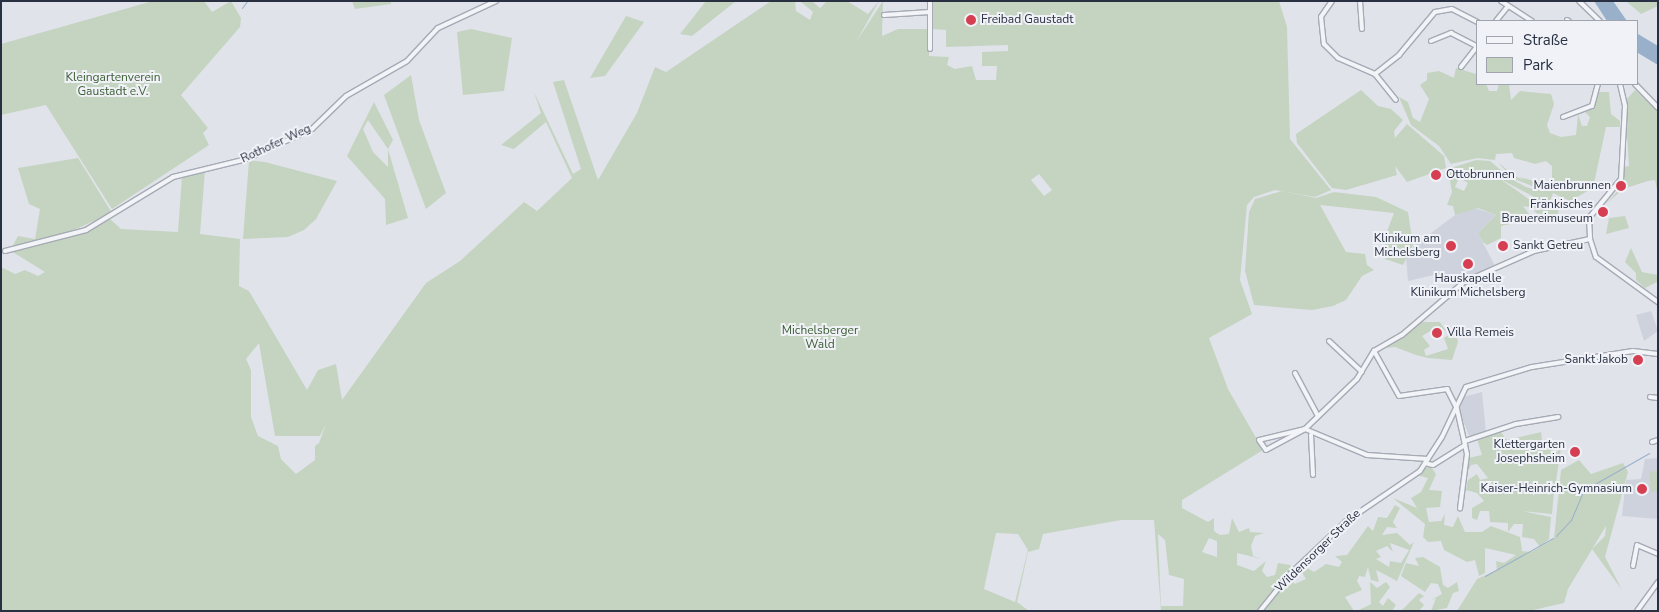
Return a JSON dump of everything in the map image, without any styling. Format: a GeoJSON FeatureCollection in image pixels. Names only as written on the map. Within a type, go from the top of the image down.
{"type":"FeatureCollection","features":[{"type":"Feature","properties":{"kind":"street","name":"Rothofer Weg"},"geometry":{"type":"LineString","coordinates":[[4,251],[86,230],[173,177],[247,159],[312,129],[346,96],[407,61],[438,28],[496,1]]}},
{"type":"Feature","properties":{"kind":"street"},"geometry":{"type":"LineString","coordinates":[[930,1],[930,50]]}},
{"type":"Feature","properties":{"kind":"street"},"geometry":{"type":"LineString","coordinates":[[1332,1],[1321,17],[1324,44],[1338,58],[1375,74],[1396,100]]}},
{"type":"Feature","properties":{"kind":"street"},"geometry":{"type":"LineString","coordinates":[[1360,1],[1362,29]]}},
{"type":"Feature","properties":{"kind":"street"},"geometry":{"type":"LineString","coordinates":[[1501,1],[1530,20]]}},
{"type":"Feature","properties":{"kind":"street"},"geometry":{"type":"LineString","coordinates":[[1580,1],[1599,20]]}},
{"type":"Feature","properties":{"kind":"street"},"geometry":{"type":"LineString","coordinates":[[1497,20],[1508,6]]}},
{"type":"Feature","properties":{"kind":"street"},"geometry":{"type":"LineString","coordinates":[[1375,74],[1399,55],[1435,12],[1457,11],[1476,21]]}},
{"type":"Feature","properties":{"kind":"street"},"geometry":{"type":"LineString","coordinates":[[884,15],[930,12]]}},
{"type":"Feature","properties":{"kind":"street"},"geometry":{"type":"LineString","coordinates":[[1431,41],[1451,32],[1476,44]]}},
{"type":"Feature","properties":{"kind":"street"},"geometry":{"type":"LineString","coordinates":[[1461,67],[1476,48]]}},
{"type":"Feature","properties":{"kind":"street"},"geometry":{"type":"LineString","coordinates":[[1563,117],[1592,106],[1598,85]]}},
{"type":"Feature","properties":{"kind":"street"},"geometry":{"type":"LineString","coordinates":[[1620,85],[1623,94],[1621,179],[1589,221],[1590,239],[1596,257],[1658,302]]}},
{"type":"Feature","properties":{"kind":"street"},"geometry":{"type":"LineString","coordinates":[[1636,85],[1658,108]]}},
{"type":"Feature","properties":{"kind":"street"},"geometry":{"type":"LineString","coordinates":[[1304,429],[1260,440],[1266,450],[1304,429],[1362,372],[1374,351],[1402,336],[1430,306],[1467,281],[1534,251],[1590,239]]}},
{"type":"Feature","properties":{"kind":"street"},"geometry":{"type":"LineString","coordinates":[[1330,341],[1362,372]]}},
{"type":"Feature","properties":{"kind":"street"},"geometry":{"type":"LineString","coordinates":[[1374,351],[1399,396],[1447,389],[1456,407],[1465,443],[1467,479],[1460,509]]}},
{"type":"Feature","properties":{"kind":"street","name":"Wildensorger Straße"},"geometry":{"type":"LineString","coordinates":[[1260,611],[1289,575],[1345,522],[1413,477],[1426,461],[1466,387],[1498,375],[1619,354],[1658,354]]}},
{"type":"Feature","properties":{"kind":"street"},"geometry":{"type":"LineString","coordinates":[[1295,373],[1318,416]]}},
{"type":"Feature","properties":{"kind":"street"},"geometry":{"type":"LineString","coordinates":[[1650,397],[1658,398]]}},
{"type":"Feature","properties":{"kind":"street"},"geometry":{"type":"LineString","coordinates":[[1304,429],[1311,435],[1367,455],[1426,461],[1433,465],[1465,443],[1516,424],[1558,418]]}},
{"type":"Feature","properties":{"kind":"street"},"geometry":{"type":"LineString","coordinates":[[1311,435],[1313,476]]}},
{"type":"Feature","properties":{"kind":"street"},"geometry":{"type":"LineString","coordinates":[[1652,442],[1658,440]]}},
{"type":"Feature","properties":{"kind":"street"},"geometry":{"type":"LineString","coordinates":[[1633,566],[1634,544],[1658,554]]}},
{"type":"Feature","properties":{"kind":"street"},"geometry":{"type":"LineString","coordinates":[[1637,611],[1658,582]]}},
{"type":"Feature","properties":{"kind":"shaded area","name":"Klinikum am Michelsberg"},"geometry":{"type":"Polygon","coordinates":[[[1475,208],[1496,215],[1478,233],[1495,266],[1464,278],[1438,274],[1408,281],[1406,258],[1414,246],[1455,215],[1475,208]]]}},
{"type":"Feature","properties":{"kind":"shaded area"},"geometry":{"type":"Polygon","coordinates":[[[1651,311],[1658,331],[1644,341],[1636,315],[1651,311]]]}},
{"type":"Feature","properties":{"kind":"shaded area"},"geometry":{"type":"Polygon","coordinates":[[[1482,392],[1486,433],[1470,438],[1458,408],[1463,397],[1482,392]]]}},
{"type":"Feature","properties":{"kind":"shaded area","name":"Kaiser-Heinrich-Gymnasium"},"geometry":{"type":"Polygon","coordinates":[[[1658,458],[1658,519],[1622,516],[1626,480],[1641,479],[1645,459],[1658,458]]]}},
{"type":"Feature","properties":{"kind":"green space","name":"Kleingartenverein Gaustadt e.V."},"geometry":{"type":"Polygon","coordinates":[[[153,1],[204,1],[212,12],[231,1],[241,18],[240,27],[181,95],[208,128],[203,133],[209,145],[112,209],[46,105],[1,115],[1,44],[153,1]]]}},
{"type":"Feature","properties":{"kind":"green space"},"geometry":{"type":"Polygon","coordinates":[[[352,1],[391,1],[391,4],[355,9],[352,1]]]}},
{"type":"Feature","properties":{"kind":"green space"},"geometry":{"type":"Polygon","coordinates":[[[706,1],[736,1],[692,36],[680,34],[706,1]]]}},
{"type":"Feature","properties":{"kind":"green space","name":"Michelsberger Wald"},"geometry":{"type":"Polygon","coordinates":[[[771,1],[795,1],[796,11],[810,20],[813,12],[800,1],[812,1],[820,8],[826,2],[847,1],[868,14],[879,1],[856,42],[883,1],[882,36],[898,29],[929,29],[929,56],[949,57],[947,65],[955,69],[972,66],[976,80],[996,80],[997,66],[982,66],[982,52],[1008,51],[1008,45],[946,47],[946,30],[931,29],[932,1],[1279,1],[1287,27],[1290,139],[1331,190],[1315,197],[1275,190],[1254,197],[1247,205],[1240,280],[1252,314],[1209,338],[1228,389],[1263,450],[1182,500],[1182,508],[1208,522],[1214,518],[1214,531],[1220,535],[1229,534],[1232,518],[1239,532],[1249,528],[1250,532],[1264,533],[1255,536],[1251,546],[1253,556],[1262,559],[1237,553],[1237,565],[1254,571],[1266,561],[1262,571],[1267,577],[1275,575],[1278,563],[1290,565],[1293,568],[1287,576],[1295,584],[1306,579],[1299,568],[1302,565],[1314,572],[1326,564],[1339,567],[1342,562],[1335,556],[1347,555],[1368,526],[1373,531],[1378,517],[1387,518],[1395,505],[1400,508],[1393,522],[1397,528],[1387,527],[1382,535],[1397,533],[1410,545],[1414,542],[1397,581],[1376,570],[1379,582],[1371,580],[1368,567],[1365,577],[1359,576],[1357,581],[1362,590],[1345,597],[1354,611],[1161,611],[1154,520],[1121,520],[1043,534],[1039,549],[1028,552],[1017,602],[1029,611],[1,611],[1,267],[15,274],[25,270],[38,276],[45,272],[11,251],[56,241],[109,218],[121,229],[178,232],[182,176],[205,170],[200,234],[240,239],[239,286],[249,291],[307,390],[318,370],[336,364],[342,400],[426,283],[460,261],[524,202],[537,211],[572,178],[546,122],[514,149],[501,145],[541,113],[534,92],[573,174],[581,169],[553,82],[564,80],[598,180],[637,113],[655,67],[666,72],[771,1]],[[1039,174],[1031,180],[1044,196],[1052,190],[1039,174]],[[259,343],[246,359],[251,370],[251,417],[258,436],[278,446],[281,459],[296,474],[315,460],[315,446],[319,443],[326,424],[320,436],[275,436],[259,343]],[[996,533],[984,589],[1015,602],[1028,550],[1018,534],[996,533]],[[1158,534],[1161,606],[1183,606],[1184,579],[1169,575],[1165,540],[1158,534]],[[1209,538],[1202,552],[1217,557],[1217,541],[1209,538]],[[1390,543],[1393,552],[1387,546],[1376,551],[1381,557],[1376,559],[1389,567],[1390,561],[1401,563],[1409,550],[1390,543]]]}},
{"type":"Feature","properties":{"kind":"green space"},"geometry":{"type":"Polygon","coordinates":[[[1626,1],[1658,1],[1658,6],[1641,14],[1626,1]]]}},
{"type":"Feature","properties":{"kind":"green space"},"geometry":{"type":"Polygon","coordinates":[[[626,16],[644,22],[605,76],[590,78],[626,16]]]}},
{"type":"Feature","properties":{"kind":"green space"},"geometry":{"type":"Polygon","coordinates":[[[471,29],[512,38],[504,91],[463,95],[457,32],[471,29]]]}},
{"type":"Feature","properties":{"kind":"green space"},"geometry":{"type":"Polygon","coordinates":[[[1456,68],[1476,74],[1476,85],[1486,85],[1489,91],[1497,91],[1499,85],[1509,85],[1511,100],[1520,91],[1551,94],[1554,104],[1547,125],[1550,133],[1561,137],[1576,135],[1578,114],[1582,126],[1587,126],[1590,117],[1585,112],[1596,102],[1599,92],[1609,92],[1611,114],[1620,121],[1620,127],[1606,127],[1593,188],[1570,201],[1553,193],[1550,201],[1559,207],[1558,216],[1537,221],[1541,217],[1534,211],[1537,208],[1523,206],[1533,219],[1501,226],[1501,238],[1487,245],[1483,242],[1478,233],[1496,215],[1478,208],[1455,215],[1453,206],[1447,205],[1452,192],[1448,169],[1476,160],[1490,161],[1503,172],[1503,181],[1533,202],[1538,199],[1504,181],[1504,175],[1526,187],[1536,190],[1540,189],[1512,178],[1498,162],[1513,175],[1525,181],[1519,177],[1552,186],[1552,166],[1546,161],[1535,164],[1514,158],[1512,153],[1496,154],[1495,160],[1477,158],[1451,164],[1439,146],[1411,125],[1399,97],[1408,102],[1413,118],[1420,122],[1429,99],[1420,85],[1427,80],[1427,73],[1439,71],[1454,78],[1456,68]],[[1459,178],[1455,187],[1464,191],[1468,183],[1459,178]]]}},
{"type":"Feature","properties":{"kind":"green space"},"geometry":{"type":"Polygon","coordinates":[[[411,75],[419,120],[446,193],[426,209],[384,95],[411,75]]]}},
{"type":"Feature","properties":{"kind":"green space"},"geometry":{"type":"Polygon","coordinates":[[[1361,90],[1378,106],[1391,109],[1403,120],[1394,131],[1395,138],[1407,124],[1444,156],[1446,168],[1407,182],[1395,166],[1397,175],[1346,190],[1332,188],[1297,143],[1296,134],[1361,90]]]}},
{"type":"Feature","properties":{"kind":"green space"},"geometry":{"type":"Polygon","coordinates":[[[1635,90],[1658,112],[1658,194],[1655,180],[1648,181],[1623,189],[1606,204],[1622,186],[1623,167],[1629,166],[1625,101],[1635,90]]]}},
{"type":"Feature","properties":{"kind":"green space"},"geometry":{"type":"Polygon","coordinates":[[[374,102],[393,140],[388,149],[408,218],[386,225],[385,199],[347,156],[374,102]],[[368,120],[363,129],[373,152],[388,167],[388,149],[368,120]]]}},
{"type":"Feature","properties":{"kind":"green space"},"geometry":{"type":"Polygon","coordinates":[[[78,158],[112,213],[58,237],[12,247],[18,236],[35,239],[40,209],[29,204],[18,168],[78,158]]]}},
{"type":"Feature","properties":{"kind":"green space"},"geometry":{"type":"Polygon","coordinates":[[[249,160],[265,162],[337,181],[316,219],[304,230],[288,237],[243,239],[249,160]]]}},
{"type":"Feature","properties":{"kind":"green space"},"geometry":{"type":"Polygon","coordinates":[[[1282,191],[1316,198],[1334,192],[1376,197],[1408,212],[1413,245],[1403,265],[1385,259],[1385,237],[1394,213],[1320,205],[1346,252],[1365,254],[1367,265],[1374,270],[1362,276],[1346,300],[1333,306],[1312,310],[1254,305],[1245,271],[1249,212],[1255,199],[1282,191]]]}},
{"type":"Feature","properties":{"kind":"green space"},"geometry":{"type":"Polygon","coordinates":[[[1625,216],[1629,228],[1606,234],[1609,218],[1625,216]]]}},
{"type":"Feature","properties":{"kind":"green space"},"geometry":{"type":"Polygon","coordinates":[[[1631,248],[1642,272],[1658,275],[1657,282],[1645,288],[1636,280],[1636,273],[1625,262],[1631,248]]]}},
{"type":"Feature","properties":{"kind":"green space"},"geometry":{"type":"Polygon","coordinates":[[[1418,322],[1440,322],[1446,331],[1437,327],[1422,336],[1430,346],[1424,350],[1426,356],[1448,349],[1444,338],[1455,331],[1458,342],[1452,360],[1428,358],[1395,347],[1384,348],[1418,322]]]}},
{"type":"Feature","properties":{"kind":"green space"},"geometry":{"type":"Polygon","coordinates":[[[1500,431],[1507,440],[1541,432],[1543,448],[1557,452],[1561,448],[1555,488],[1552,480],[1547,488],[1533,487],[1533,496],[1541,489],[1549,495],[1554,492],[1552,514],[1522,511],[1551,517],[1549,539],[1540,547],[1534,539],[1522,537],[1523,524],[1514,524],[1508,532],[1508,523],[1490,522],[1489,511],[1480,511],[1477,520],[1472,518],[1472,508],[1484,501],[1477,493],[1466,490],[1468,480],[1477,474],[1480,480],[1488,478],[1477,464],[1471,465],[1468,471],[1468,458],[1482,455],[1477,439],[1500,431]]]}},
{"type":"Feature","properties":{"kind":"green space"},"geometry":{"type":"Polygon","coordinates":[[[1579,460],[1591,474],[1623,463],[1628,472],[1605,557],[1622,590],[1592,549],[1568,589],[1564,603],[1529,611],[1457,611],[1477,579],[1497,570],[1496,561],[1504,563],[1516,555],[1485,548],[1485,573],[1479,576],[1475,560],[1467,562],[1444,550],[1441,541],[1428,542],[1423,537],[1425,524],[1393,498],[1417,508],[1411,498],[1421,492],[1428,478],[1417,475],[1430,465],[1436,474],[1429,490],[1442,491],[1440,507],[1426,508],[1429,522],[1441,521],[1445,514],[1444,525],[1453,527],[1458,516],[1465,532],[1482,532],[1491,526],[1520,537],[1522,551],[1531,552],[1554,539],[1561,470],[1579,460]],[[1606,526],[1592,549],[1605,536],[1606,526]]]}},
{"type":"Feature","properties":{"kind":"green space"},"geometry":{"type":"Polygon","coordinates":[[[1658,471],[1658,492],[1651,492],[1649,472],[1658,471]]]}},
{"type":"Feature","properties":{"kind":"green space"},"geometry":{"type":"Polygon","coordinates":[[[1423,557],[1440,567],[1443,585],[1448,588],[1457,582],[1459,591],[1453,593],[1447,608],[1431,611],[1436,598],[1429,601],[1442,594],[1438,584],[1431,583],[1425,592],[1401,576],[1406,563],[1419,566],[1415,558],[1423,557]]]}},
{"type":"Feature","properties":{"kind":"green space"},"geometry":{"type":"Polygon","coordinates":[[[1370,582],[1377,588],[1386,582],[1390,587],[1379,602],[1383,606],[1388,598],[1396,605],[1392,611],[1357,611],[1371,604],[1370,582]]]}},
{"type":"Feature","properties":{"kind":"green space"},"geometry":{"type":"Polygon","coordinates":[[[1419,593],[1424,596],[1419,600],[1424,605],[1419,611],[1401,611],[1419,593]]]}},
{"type":"Feature","properties":{"kind":"water"},"geometry":{"type":"Polygon","coordinates":[[[1594,1],[1613,1],[1626,20],[1606,20],[1594,1]]]}},
{"type":"Feature","properties":{"kind":"water"},"geometry":{"type":"Polygon","coordinates":[[[1639,35],[1658,46],[1658,65],[1639,54],[1639,35]]]}},
{"type":"Feature","properties":{"kind":"waterway"},"geometry":{"type":"LineString","coordinates":[[242,8],[247,1]]}},
{"type":"Feature","properties":{"kind":"waterway"},"geometry":{"type":"LineString","coordinates":[[1556,536],[1571,520],[1584,490],[1649,453]]}},
{"type":"Feature","properties":{"kind":"waterway"},"geometry":{"type":"LineString","coordinates":[[1485,576],[1553,538]]}},
{"type":"Feature","properties":{"kind":"place","name":"Freibad Gaustadt"},"geometry":{"type":"Point","coordinates":[971,20]}},
{"type":"Feature","properties":{"kind":"place","name":"Ottobrunnen"},"geometry":{"type":"Point","coordinates":[1436,175]}},
{"type":"Feature","properties":{"kind":"place","name":"Maienbrunnen"},"geometry":{"type":"Point","coordinates":[1621,186]}},
{"type":"Feature","properties":{"kind":"place","name":"Fränkisches Brauereimuseum"},"geometry":{"type":"Point","coordinates":[1603,212]}},
{"type":"Feature","properties":{"kind":"place","name":"Klinikum am Michelsberg"},"geometry":{"type":"Point","coordinates":[1451,246]}},
{"type":"Feature","properties":{"kind":"place","name":"Sankt Getreu"},"geometry":{"type":"Point","coordinates":[1503,246]}},
{"type":"Feature","properties":{"kind":"place","name":"Hauskapelle Klinikum Michelsberg"},"geometry":{"type":"Point","coordinates":[1468,264]}},
{"type":"Feature","properties":{"kind":"place","name":"Villa Remeis"},"geometry":{"type":"Point","coordinates":[1437,333]}},
{"type":"Feature","properties":{"kind":"place","name":"Sankt Jakob"},"geometry":{"type":"Point","coordinates":[1638,360]}},
{"type":"Feature","properties":{"kind":"place","name":"Klettergarten Josephsheim"},"geometry":{"type":"Point","coordinates":[1575,452]}},
{"type":"Feature","properties":{"kind":"place","name":"Kaiser-Heinrich-Gymnasium"},"geometry":{"type":"Point","coordinates":[1642,489]}}]}
